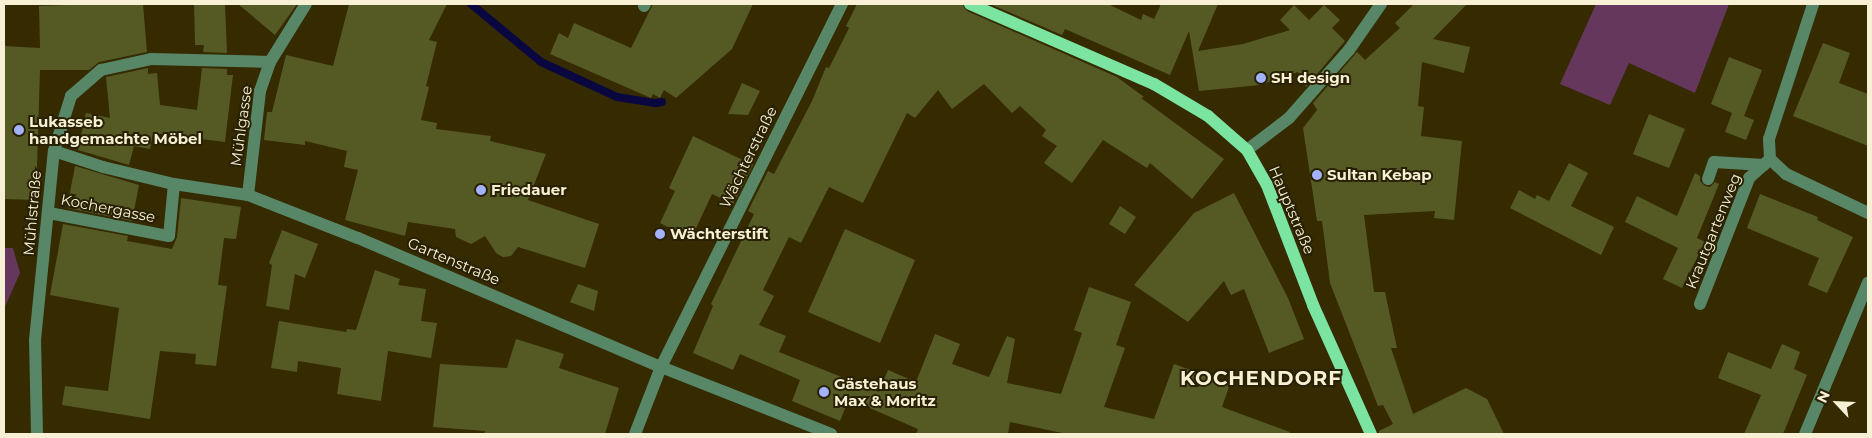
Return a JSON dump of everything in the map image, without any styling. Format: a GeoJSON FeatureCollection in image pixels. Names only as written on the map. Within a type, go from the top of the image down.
{"type":"FeatureCollection","features":[{"type":"Feature","properties":{"kind":"main road","name":"Hauptstraße"},"geometry":{"type":"LineString","coordinates":[[970,4],[1154,84],[1208,116],[1246,150],[1267,185],[1313,304],[1371,434]]}},
{"type":"Feature","properties":{"kind":"street"},"geometry":{"type":"LineString","coordinates":[[270,62],[306,4]]}},
{"type":"Feature","properties":{"kind":"street","name":"Wächterstraße"},"geometry":{"type":"LineString","coordinates":[[635,434],[661,368],[842,4]]}},
{"type":"Feature","properties":{"kind":"street"},"geometry":{"type":"LineString","coordinates":[[1246,150],[1289,118],[1349,50],[1381,4]]}},
{"type":"Feature","properties":{"kind":"street"},"geometry":{"type":"LineString","coordinates":[[1767,162],[1769,139],[1813,4]]}},
{"type":"Feature","properties":{"kind":"street","name":"Mühlstraße"},"geometry":{"type":"LineString","coordinates":[[37,434],[35,340],[54,151],[72,96],[101,70],[151,59],[270,62]]}},
{"type":"Feature","properties":{"kind":"street","name":"Mühlgasse"},"geometry":{"type":"LineString","coordinates":[[248,195],[260,91],[270,62]]}},
{"type":"Feature","properties":{"kind":"street","name":"Gartenstraße"},"geometry":{"type":"LineString","coordinates":[[54,151],[103,167],[174,184],[248,195],[367,242],[661,368],[831,434]]}},
{"type":"Feature","properties":{"kind":"street"},"geometry":{"type":"LineString","coordinates":[[1708,179],[1714,162],[1767,162],[1786,174],[1868,213]]}},
{"type":"Feature","properties":{"kind":"street","name":"Krautgartenweg"},"geometry":{"type":"LineString","coordinates":[[1700,304],[1749,178],[1767,162]]}},
{"type":"Feature","properties":{"kind":"street","name":"Kochergasse"},"geometry":{"type":"LineString","coordinates":[[49,213],[169,236],[174,184]]}},
{"type":"Feature","properties":{"kind":"street"},"geometry":{"type":"LineString","coordinates":[[1805,434],[1868,283]]}},
{"type":"Feature","properties":{"kind":"shaded area"},"geometry":{"type":"Polygon","coordinates":[[[1596,4],[1729,4],[1695,93],[1629,63],[1610,105],[1560,84],[1596,4]]]}},
{"type":"Feature","properties":{"kind":"shaded area"},"geometry":{"type":"Polygon","coordinates":[[[4,248],[13,248],[20,273],[4,309],[4,248]]]}},
{"type":"Feature","properties":{"kind":"building"},"geometry":{"type":"Polygon","coordinates":[[[143,4],[147,52],[99,62],[89,70],[40,70],[36,200],[4,199],[4,46],[40,48],[39,6],[143,4]]]}},
{"type":"Feature","properties":{"kind":"building"},"geometry":{"type":"Polygon","coordinates":[[[194,4],[225,4],[227,53],[203,52],[204,45],[195,45],[194,4]]]}},
{"type":"Feature","properties":{"kind":"building"},"geometry":{"type":"Polygon","coordinates":[[[238,4],[297,4],[275,35],[238,4]]]}},
{"type":"Feature","properties":{"kind":"building"},"geometry":{"type":"Polygon","coordinates":[[[349,4],[447,4],[429,40],[437,42],[426,86],[429,87],[421,120],[437,123],[436,129],[491,136],[490,141],[546,154],[528,200],[599,224],[585,268],[518,247],[511,256],[503,257],[496,253],[485,236],[471,244],[456,237],[455,229],[408,222],[405,236],[345,220],[358,170],[344,167],[347,151],[305,141],[305,145],[264,140],[267,112],[272,112],[286,55],[333,66],[349,4]]]}},
{"type":"Feature","properties":{"kind":"building"},"geometry":{"type":"Polygon","coordinates":[[[653,4],[753,4],[732,49],[676,98],[664,90],[660,98],[653,94],[651,98],[550,54],[559,33],[568,38],[574,23],[631,48],[653,4]]]}},
{"type":"Feature","properties":{"kind":"building"},"geometry":{"type":"Polygon","coordinates":[[[857,4],[962,4],[967,11],[1117,77],[1144,97],[1141,98],[1224,159],[1192,199],[1150,163],[1147,168],[1103,140],[1072,183],[1044,163],[1057,146],[1042,136],[1046,130],[1020,106],[1012,113],[984,84],[952,109],[938,90],[915,118],[907,113],[863,203],[829,187],[801,243],[789,237],[763,290],[774,296],[759,325],[786,336],[779,352],[879,392],[888,370],[916,382],[935,334],[960,344],[952,364],[989,377],[1007,336],[1015,339],[1007,383],[1061,394],[1082,333],[1074,330],[1089,287],[1131,302],[1116,345],[1125,348],[1104,407],[1154,419],[1174,364],[1230,384],[1222,407],[1290,432],[1289,434],[1067,434],[1010,422],[1008,434],[916,434],[918,429],[849,399],[840,421],[792,401],[800,380],[740,354],[733,370],[693,353],[713,306],[711,304],[754,214],[748,211],[768,171],[774,174],[812,101],[826,67],[829,68],[849,28],[846,26],[857,4]]]}},
{"type":"Feature","properties":{"kind":"building"},"geometry":{"type":"Polygon","coordinates":[[[990,4],[1108,4],[1141,20],[1143,14],[1154,19],[1161,4],[1218,4],[1198,51],[1243,44],[1290,30],[1280,20],[1294,5],[1309,20],[1324,5],[1340,20],[1332,28],[1345,41],[1306,87],[1298,72],[1260,85],[1199,91],[1189,31],[1170,75],[1065,29],[1062,35],[990,4]]]}},
{"type":"Feature","properties":{"kind":"building"},"geometry":{"type":"Polygon","coordinates":[[[1414,4],[1467,4],[1433,39],[1470,47],[1464,73],[1422,62],[1418,106],[1424,107],[1421,136],[1462,141],[1454,220],[1434,218],[1435,211],[1364,215],[1374,292],[1385,292],[1397,348],[1391,348],[1413,414],[1466,388],[1487,399],[1504,434],[1379,434],[1379,431],[1393,424],[1383,405],[1378,406],[1330,283],[1322,221],[1317,221],[1303,128],[1317,110],[1313,103],[1357,52],[1365,60],[1400,28],[1395,23],[1414,4]]]}},
{"type":"Feature","properties":{"kind":"building"},"geometry":{"type":"Polygon","coordinates":[[[1823,43],[1850,53],[1839,83],[1868,94],[1868,146],[1793,116],[1823,43]]]}},
{"type":"Feature","properties":{"kind":"building"},"geometry":{"type":"Polygon","coordinates":[[[1729,57],[1762,70],[1744,116],[1754,120],[1746,140],[1725,132],[1732,113],[1711,104],[1729,57]]]}},
{"type":"Feature","properties":{"kind":"building"},"geometry":{"type":"Polygon","coordinates":[[[148,68],[148,74],[157,73],[160,105],[197,110],[202,68],[227,69],[227,75],[233,75],[225,142],[153,133],[150,149],[134,146],[129,165],[78,150],[86,113],[110,118],[106,77],[148,68]]]}},
{"type":"Feature","properties":{"kind":"building"},"geometry":{"type":"Polygon","coordinates":[[[742,83],[760,91],[748,115],[728,114],[742,83]]]}},
{"type":"Feature","properties":{"kind":"building"},"geometry":{"type":"Polygon","coordinates":[[[1649,114],[1685,129],[1669,168],[1633,154],[1649,114]]]}},
{"type":"Feature","properties":{"kind":"building"},"geometry":{"type":"Polygon","coordinates":[[[693,136],[753,165],[733,204],[712,194],[691,239],[660,223],[675,191],[669,188],[693,136]]]}},
{"type":"Feature","properties":{"kind":"building"},"geometry":{"type":"Polygon","coordinates":[[[1569,163],[1588,173],[1571,206],[1614,227],[1601,255],[1510,208],[1519,190],[1535,199],[1537,195],[1549,201],[1569,163]]]}},
{"type":"Feature","properties":{"kind":"building"},"geometry":{"type":"Polygon","coordinates":[[[75,166],[139,185],[132,221],[67,208],[75,166]]]}},
{"type":"Feature","properties":{"kind":"building"},"geometry":{"type":"Polygon","coordinates":[[[1695,173],[1700,176],[1700,181],[1705,186],[1710,187],[1715,182],[1719,184],[1697,238],[1705,242],[1682,288],[1663,279],[1678,248],[1625,222],[1637,196],[1677,216],[1695,173]]]}},
{"type":"Feature","properties":{"kind":"building"},"geometry":{"type":"Polygon","coordinates":[[[1234,193],[1288,298],[1304,339],[1269,353],[1244,289],[1231,295],[1224,281],[1188,322],[1134,285],[1194,213],[1234,193]]]}},
{"type":"Feature","properties":{"kind":"building"},"geometry":{"type":"Polygon","coordinates":[[[1760,194],[1818,217],[1817,220],[1853,237],[1827,293],[1808,285],[1819,258],[1747,228],[1760,194]]]}},
{"type":"Feature","properties":{"kind":"building"},"geometry":{"type":"Polygon","coordinates":[[[181,198],[241,207],[236,239],[224,238],[218,285],[227,286],[216,366],[195,364],[196,354],[160,351],[150,419],[62,405],[65,386],[108,391],[119,308],[50,295],[63,224],[128,236],[127,241],[172,249],[177,237],[181,198]]]}},
{"type":"Feature","properties":{"kind":"building"},"geometry":{"type":"Polygon","coordinates":[[[1120,206],[1136,217],[1125,234],[1109,224],[1120,206]]]}},
{"type":"Feature","properties":{"kind":"building"},"geometry":{"type":"Polygon","coordinates":[[[845,229],[915,260],[880,343],[808,312],[845,229]]]}},
{"type":"Feature","properties":{"kind":"building"},"geometry":{"type":"Polygon","coordinates":[[[282,230],[318,244],[305,278],[295,274],[289,310],[266,306],[272,265],[269,263],[282,230]]]}},
{"type":"Feature","properties":{"kind":"building"},"geometry":{"type":"Polygon","coordinates":[[[375,270],[400,279],[398,285],[426,289],[421,321],[437,323],[431,358],[388,351],[381,401],[337,394],[341,368],[298,361],[297,372],[271,368],[279,321],[346,332],[347,329],[356,330],[375,270]]]}},
{"type":"Feature","properties":{"kind":"building"},"geometry":{"type":"Polygon","coordinates":[[[578,284],[598,291],[594,311],[570,302],[578,284]]]}},
{"type":"Feature","properties":{"kind":"building"},"geometry":{"type":"Polygon","coordinates":[[[516,339],[564,354],[559,368],[619,388],[605,434],[484,434],[485,431],[433,427],[440,364],[507,368],[516,339]]]}},
{"type":"Feature","properties":{"kind":"building"},"geometry":{"type":"Polygon","coordinates":[[[1782,344],[1800,352],[1794,369],[1807,375],[1783,434],[1744,434],[1761,395],[1718,378],[1728,352],[1771,369],[1782,344]]]}},
{"type":"Feature","properties":{"kind":"waterway"},"geometry":{"type":"LineString","coordinates":[[471,4],[541,62],[617,97],[656,103],[662,102]]}},
{"type":"Feature","properties":{"kind":"place","name":"SH design"},"geometry":{"type":"Point","coordinates":[1261,78]}},
{"type":"Feature","properties":{"kind":"place","name":"Lukasseb handgemachte Möbel"},"geometry":{"type":"Point","coordinates":[19,130]}},
{"type":"Feature","properties":{"kind":"place","name":"Sultan Kebap"},"geometry":{"type":"Point","coordinates":[1317,175]}},
{"type":"Feature","properties":{"kind":"place","name":"Friedauer"},"geometry":{"type":"Point","coordinates":[481,190]}},
{"type":"Feature","properties":{"kind":"place","name":"Wächterstift"},"geometry":{"type":"Point","coordinates":[660,234]}},
{"type":"Feature","properties":{"kind":"place","name":"Gästehaus Max & Moritz"},"geometry":{"type":"Point","coordinates":[824,392]}},
{"type":"Feature","properties":{"kind":"district","name":"KOCHENDORF"},"geometry":{"type":"Point","coordinates":[1261,378]}}]}
